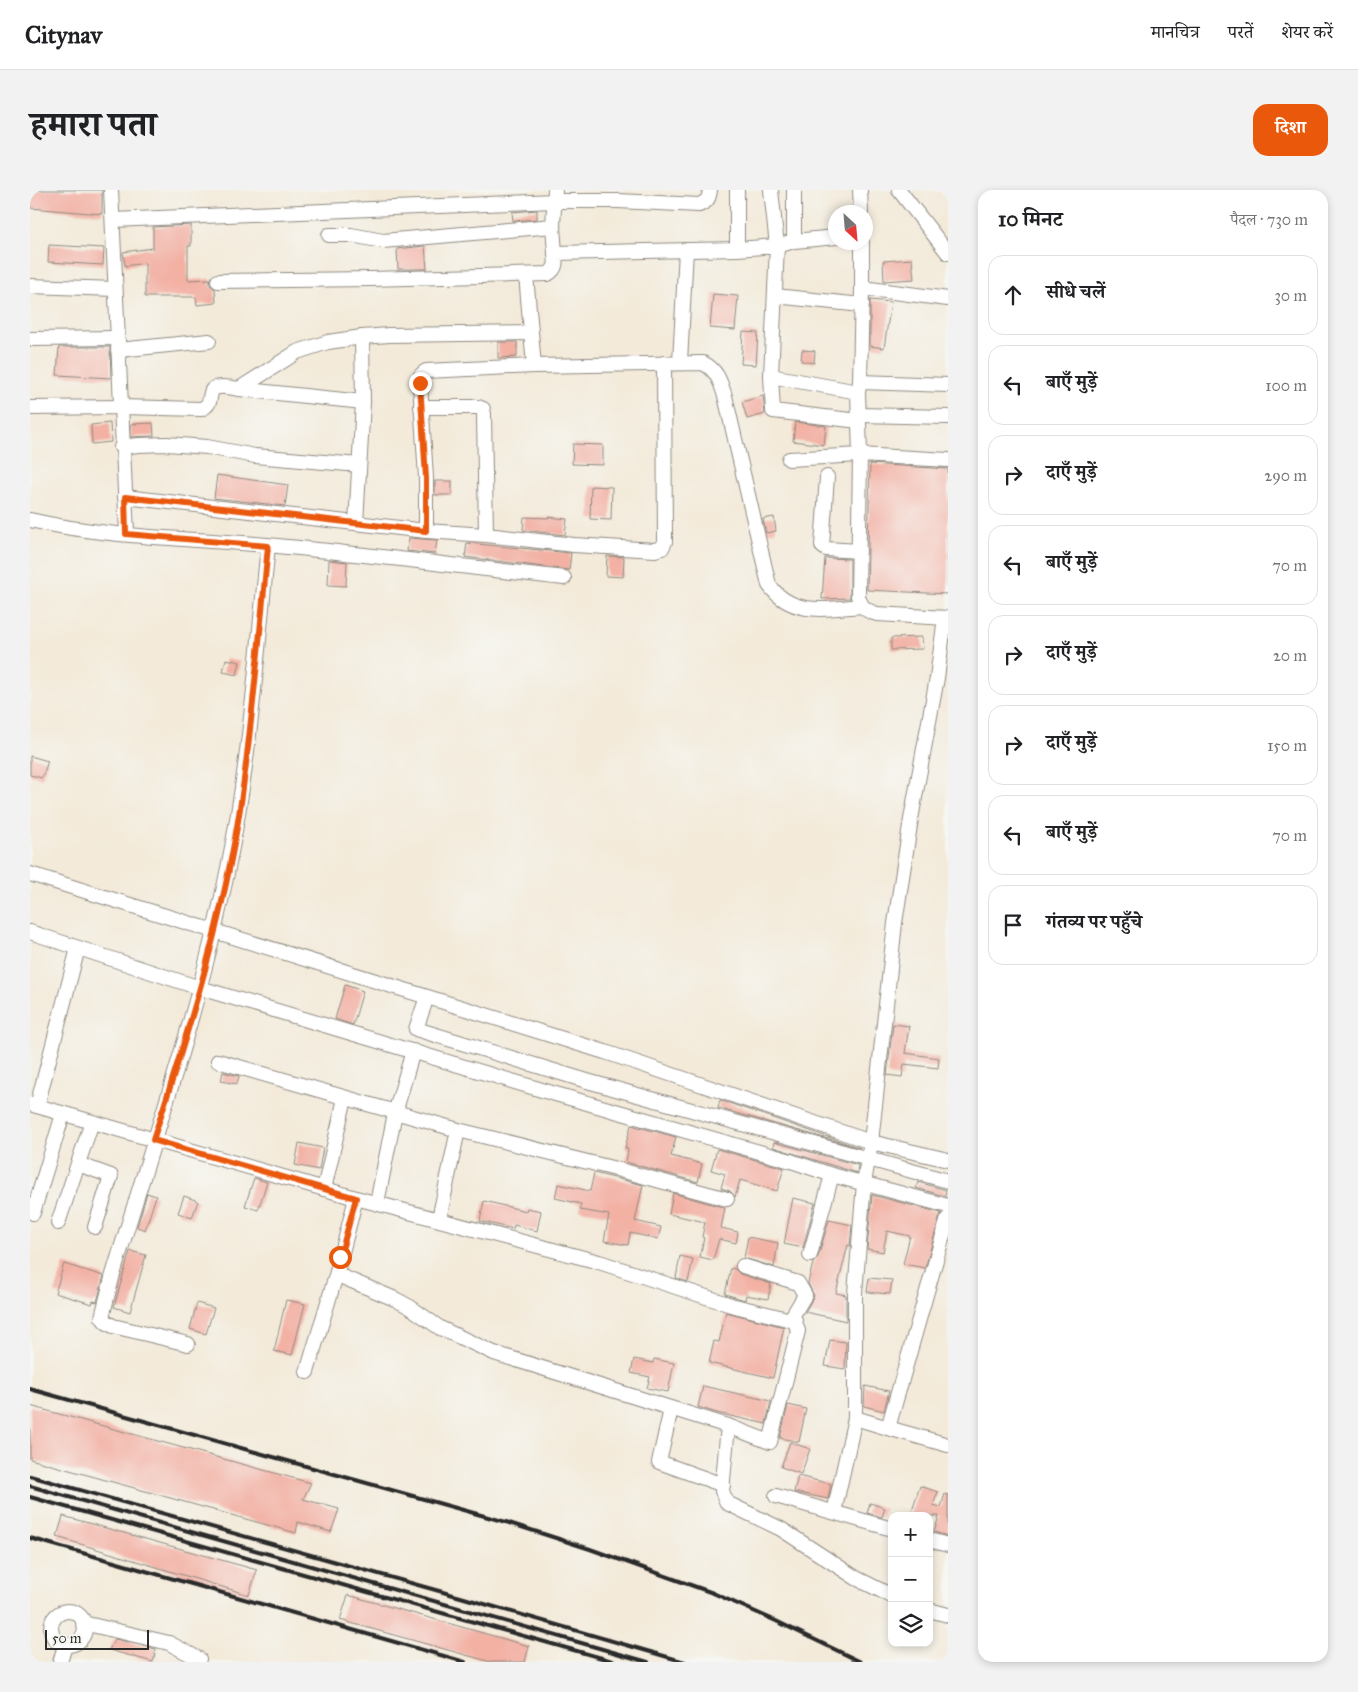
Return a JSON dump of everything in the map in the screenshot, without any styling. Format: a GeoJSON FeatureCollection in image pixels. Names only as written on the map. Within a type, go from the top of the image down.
{"type":"FeatureCollection","features":[{"type":"Feature","properties":{"kind":"street"},"geometry":{"type":"LineString","coordinates":[[111,190],[126,534]]}},
{"type":"Feature","properties":{"kind":"street"},"geometry":{"type":"LineString","coordinates":[[113,220],[554,196],[661,196],[699,205],[706,202],[709,198],[710,190]]}},
{"type":"Feature","properties":{"kind":"street"},"geometry":{"type":"LineString","coordinates":[[737,190],[737,249]]}},
{"type":"Feature","properties":{"kind":"street"},"geometry":{"type":"LineString","coordinates":[[771,190],[777,246],[771,376],[774,411],[859,418],[948,418]]}},
{"type":"Feature","properties":{"kind":"street"},"geometry":{"type":"LineString","coordinates":[[794,190],[794,241]]}},
{"type":"Feature","properties":{"kind":"street"},"geometry":{"type":"LineString","coordinates":[[860,190],[861,205]]}},
{"type":"Feature","properties":{"kind":"street"},"geometry":{"type":"LineString","coordinates":[[898,190],[948,253]]}},
{"type":"Feature","properties":{"kind":"street"},"geometry":{"type":"LineString","coordinates":[[218,281],[548,274],[556,266],[553,226],[554,196]]}},
{"type":"Feature","properties":{"kind":"street"},"geometry":{"type":"LineString","coordinates":[[328,235],[350,235],[383,242],[553,226]]}},
{"type":"Feature","properties":{"kind":"street"},"geometry":{"type":"LineString","coordinates":[[555,253],[737,249],[777,246],[794,241],[828,238]]}},
{"type":"Feature","properties":{"kind":"street"},"geometry":{"type":"LineString","coordinates":[[680,362],[686,250]]}},
{"type":"Feature","properties":{"kind":"street"},"geometry":{"type":"LineString","coordinates":[[834,1512],[855,1418],[855,1293],[864,1183],[871,1142],[895,923],[911,819],[947,618],[877,614],[869,612],[861,606],[858,596],[862,250]]}},
{"type":"Feature","properties":{"kind":"street"},"geometry":{"type":"LineString","coordinates":[[526,275],[534,366]]}},
{"type":"Feature","properties":{"kind":"street"},"geometry":{"type":"LineString","coordinates":[[30,286],[115,289]]}},
{"type":"Feature","properties":{"kind":"street"},"geometry":{"type":"LineString","coordinates":[[862,288],[948,299]]}},
{"type":"Feature","properties":{"kind":"street"},"geometry":{"type":"LineString","coordinates":[[775,296],[862,305]]}},
{"type":"Feature","properties":{"kind":"street"},"geometry":{"type":"LineString","coordinates":[[239,389],[297,352],[328,342],[389,335],[531,333]]}},
{"type":"Feature","properties":{"kind":"street"},"geometry":{"type":"LineString","coordinates":[[356,523],[363,402],[362,337]]}},
{"type":"Feature","properties":{"kind":"street"},"geometry":{"type":"LineString","coordinates":[[30,339],[117,344],[209,341]]}},
{"type":"Feature","properties":{"kind":"street"},"geometry":{"type":"LineString","coordinates":[[426,531],[426,478],[420,383],[421,375],[426,371],[703,362],[712,368],[720,379],[769,585],[777,596],[795,606],[815,610],[861,606]]}},
{"type":"Feature","properties":{"kind":"street"},"geometry":{"type":"LineString","coordinates":[[125,497],[426,531],[486,535],[574,545],[655,550],[662,548],[665,542],[664,363]]}},
{"type":"Feature","properties":{"kind":"street"},"geometry":{"type":"LineString","coordinates":[[771,376],[859,387],[948,385]]}},
{"type":"Feature","properties":{"kind":"street"},"geometry":{"type":"LineString","coordinates":[[30,408],[120,407],[201,409],[206,408],[211,392],[217,387],[223,386],[363,402]]}},
{"type":"Feature","properties":{"kind":"street"},"geometry":{"type":"LineString","coordinates":[[421,407],[478,407],[482,409],[484,414],[486,476],[486,535]]}},
{"type":"Feature","properties":{"kind":"street"},"geometry":{"type":"LineString","coordinates":[[121,447],[138,444],[197,446],[255,456],[359,465]]}},
{"type":"Feature","properties":{"kind":"street"},"geometry":{"type":"LineString","coordinates":[[789,458],[860,454],[948,460]]}},
{"type":"Feature","properties":{"kind":"street"},"geometry":{"type":"LineString","coordinates":[[827,477],[822,546],[826,549],[859,551]]}},
{"type":"Feature","properties":{"kind":"street"},"geometry":{"type":"LineString","coordinates":[[30,520],[57,526],[126,534],[268,546],[564,578]]}},
{"type":"Feature","properties":{"kind":"street"},"geometry":{"type":"LineString","coordinates":[[188,1344],[113,1326],[102,1317],[153,1140],[183,1048],[214,932],[240,803],[268,546]]}},
{"type":"Feature","properties":{"kind":"street"},"geometry":{"type":"LineString","coordinates":[[30,874],[605,1052],[871,1142],[948,1160]]}},
{"type":"Feature","properties":{"kind":"street"},"geometry":{"type":"LineString","coordinates":[[30,932],[200,988],[411,1051],[791,1161],[832,1175],[948,1206]]}},
{"type":"Feature","properties":{"kind":"street"},"geometry":{"type":"LineString","coordinates":[[78,948],[33,1105],[356,1198],[599,1262],[731,1305],[795,1321]]}},
{"type":"Feature","properties":{"kind":"street"},"geometry":{"type":"LineString","coordinates":[[377,1203],[395,1112],[416,1030],[427,997]]}},
{"type":"Feature","properties":{"kind":"street"},"geometry":{"type":"LineString","coordinates":[[416,1030],[587,1081],[948,1181]]}},
{"type":"Feature","properties":{"kind":"street"},"geometry":{"type":"LineString","coordinates":[[218,1061],[458,1130],[629,1172],[726,1199]]}},
{"type":"Feature","properties":{"kind":"street"},"geometry":{"type":"LineString","coordinates":[[324,1189],[345,1098]]}},
{"type":"Feature","properties":{"kind":"street"},"geometry":{"type":"LineString","coordinates":[[33,1213],[64,1114]]}},
{"type":"Feature","properties":{"kind":"street"},"geometry":{"type":"LineString","coordinates":[[58,1224],[92,1122]]}},
{"type":"Feature","properties":{"kind":"street"},"geometry":{"type":"LineString","coordinates":[[439,1219],[458,1130]]}},
{"type":"Feature","properties":{"kind":"street"},"geometry":{"type":"LineString","coordinates":[[78,1164],[111,1176],[95,1227]]}},
{"type":"Feature","properties":{"kind":"street"},"geometry":{"type":"LineString","coordinates":[[810,1255],[832,1175]]}},
{"type":"Feature","properties":{"kind":"street"},"geometry":{"type":"LineString","coordinates":[[307,1372],[337,1272],[356,1198]]}},
{"type":"Feature","properties":{"kind":"street"},"geometry":{"type":"LineString","coordinates":[[888,1428],[948,1218]]}},
{"type":"Feature","properties":{"kind":"street"},"geometry":{"type":"LineString","coordinates":[[337,1272],[340,1276],[402,1303],[440,1328],[494,1353],[728,1426],[770,1442],[798,1331],[793,1315],[805,1295],[798,1283],[742,1266]]}},
{"type":"Feature","properties":{"kind":"street"},"geometry":{"type":"LineString","coordinates":[[672,1409],[659,1462],[723,1485]]}},
{"type":"Feature","properties":{"kind":"street"},"geometry":{"type":"LineString","coordinates":[[855,1418],[948,1445]]}},
{"type":"Feature","properties":{"kind":"street"},"geometry":{"type":"LineString","coordinates":[[728,1426],[723,1485],[723,1497],[727,1503],[781,1529],[856,1578],[888,1594]]}},
{"type":"Feature","properties":{"kind":"street"},"geometry":{"type":"LineString","coordinates":[[776,1496],[888,1528]]}},
{"type":"Feature","properties":{"kind":"street"},"geometry":{"type":"LineString","coordinates":[[933,1541],[948,1545]]}},
{"type":"Feature","properties":{"kind":"street"},"geometry":{"type":"LineString","coordinates":[[53,1610],[72,1611],[83,1619],[85,1632],[78,1643],[65,1646],[51,1635],[53,1610]]}},
{"type":"Feature","properties":{"kind":"street"},"geometry":{"type":"LineString","coordinates":[[933,1611],[948,1615]]}},
{"type":"Feature","properties":{"kind":"street"},"geometry":{"type":"LineString","coordinates":[[84,1623],[169,1643],[199,1661]]}},
{"type":"Feature","properties":{"kind":"street"},"geometry":{"type":"LineString","coordinates":[[60,1662],[65,1646]]}},
{"type":"Feature","properties":{"kind":"building"},"geometry":{"type":"Polygon","coordinates":[[[30,190],[102,190],[102,214],[30,208],[30,190]]]}},
{"type":"Feature","properties":{"kind":"building"},"geometry":{"type":"Polygon","coordinates":[[[537,210],[537,219],[513,221],[512,212],[537,210]]]}},
{"type":"Feature","properties":{"kind":"building"},"geometry":{"type":"Polygon","coordinates":[[[191,225],[191,246],[188,246],[188,280],[210,279],[210,285],[215,289],[216,303],[197,305],[196,297],[145,297],[145,263],[125,266],[123,252],[153,248],[153,227],[191,225]]]}},
{"type":"Feature","properties":{"kind":"building"},"geometry":{"type":"Polygon","coordinates":[[[49,245],[104,248],[103,265],[48,262],[49,245]]]}},
{"type":"Feature","properties":{"kind":"building"},"geometry":{"type":"Polygon","coordinates":[[[425,246],[427,269],[398,269],[397,249],[425,246]]]}},
{"type":"Feature","properties":{"kind":"building"},"geometry":{"type":"Polygon","coordinates":[[[912,259],[914,279],[884,281],[883,261],[912,259]]]}},
{"type":"Feature","properties":{"kind":"building"},"geometry":{"type":"Polygon","coordinates":[[[713,294],[738,296],[735,330],[710,328],[713,294]]]}},
{"type":"Feature","properties":{"kind":"building"},"geometry":{"type":"Polygon","coordinates":[[[870,300],[891,302],[884,348],[870,346],[870,300]]]}},
{"type":"Feature","properties":{"kind":"building"},"geometry":{"type":"Polygon","coordinates":[[[743,332],[758,333],[756,365],[741,364],[743,332]]]}},
{"type":"Feature","properties":{"kind":"building"},"geometry":{"type":"Polygon","coordinates":[[[498,342],[517,342],[517,357],[498,358],[498,342]]]}},
{"type":"Feature","properties":{"kind":"building"},"geometry":{"type":"Polygon","coordinates":[[[59,347],[110,347],[111,378],[57,375],[59,347]]]}},
{"type":"Feature","properties":{"kind":"building"},"geometry":{"type":"Polygon","coordinates":[[[802,350],[815,351],[814,363],[801,361],[802,350]]]}},
{"type":"Feature","properties":{"kind":"building"},"geometry":{"type":"Polygon","coordinates":[[[763,396],[765,414],[747,419],[742,402],[763,396]]]}},
{"type":"Feature","properties":{"kind":"building"},"geometry":{"type":"Polygon","coordinates":[[[795,422],[826,426],[824,445],[793,441],[795,422]]]}},
{"type":"Feature","properties":{"kind":"building"},"geometry":{"type":"Polygon","coordinates":[[[110,423],[111,442],[92,444],[91,425],[110,423]]]}},
{"type":"Feature","properties":{"kind":"building"},"geometry":{"type":"Polygon","coordinates":[[[153,423],[154,436],[131,437],[131,424],[153,423]]]}},
{"type":"Feature","properties":{"kind":"building"},"geometry":{"type":"Polygon","coordinates":[[[573,444],[603,445],[603,465],[572,464],[573,444]]]}},
{"type":"Feature","properties":{"kind":"building"},"geometry":{"type":"Polygon","coordinates":[[[870,464],[948,469],[948,594],[867,590],[870,464]]]}},
{"type":"Feature","properties":{"kind":"building"},"geometry":{"type":"Polygon","coordinates":[[[217,475],[288,485],[285,506],[214,498],[217,475]]]}},
{"type":"Feature","properties":{"kind":"building"},"geometry":{"type":"Polygon","coordinates":[[[435,481],[452,481],[452,495],[435,495],[435,481]]]}},
{"type":"Feature","properties":{"kind":"building"},"geometry":{"type":"Polygon","coordinates":[[[591,486],[612,487],[611,520],[590,519],[591,486]]]}},
{"type":"Feature","properties":{"kind":"building"},"geometry":{"type":"Polygon","coordinates":[[[524,517],[567,519],[565,535],[523,530],[524,517]]]}},
{"type":"Feature","properties":{"kind":"building"},"geometry":{"type":"Polygon","coordinates":[[[774,517],[776,531],[766,533],[763,519],[774,517]]]}},
{"type":"Feature","properties":{"kind":"building"},"geometry":{"type":"Polygon","coordinates":[[[409,538],[437,540],[435,554],[407,551],[409,538]]]}},
{"type":"Feature","properties":{"kind":"building"},"geometry":{"type":"Polygon","coordinates":[[[467,543],[571,553],[569,570],[465,557],[467,543]]]}},
{"type":"Feature","properties":{"kind":"building"},"geometry":{"type":"Polygon","coordinates":[[[607,556],[624,557],[623,577],[606,576],[607,556]]]}},
{"type":"Feature","properties":{"kind":"building"},"geometry":{"type":"Polygon","coordinates":[[[825,558],[850,559],[850,598],[822,599],[825,558]]]}},
{"type":"Feature","properties":{"kind":"building"},"geometry":{"type":"Polygon","coordinates":[[[329,560],[347,562],[346,586],[328,585],[329,560]]]}},
{"type":"Feature","properties":{"kind":"building"},"geometry":{"type":"Polygon","coordinates":[[[922,637],[923,649],[891,650],[891,638],[922,637]]]}},
{"type":"Feature","properties":{"kind":"building"},"geometry":{"type":"Polygon","coordinates":[[[226,659],[240,662],[237,675],[223,672],[226,659]]]}},
{"type":"Feature","properties":{"kind":"building"},"geometry":{"type":"Polygon","coordinates":[[[30,756],[48,761],[42,778],[30,775],[30,756]]]}},
{"type":"Feature","properties":{"kind":"building"},"geometry":{"type":"Polygon","coordinates":[[[345,985],[363,991],[353,1025],[335,1019],[345,985]]]}},
{"type":"Feature","properties":{"kind":"building"},"geometry":{"type":"Polygon","coordinates":[[[893,1024],[909,1026],[905,1053],[939,1058],[938,1068],[904,1064],[902,1077],[887,1075],[893,1024]]]}},
{"type":"Feature","properties":{"kind":"building"},"geometry":{"type":"Polygon","coordinates":[[[223,1072],[239,1076],[237,1084],[221,1081],[223,1072]]]}},
{"type":"Feature","properties":{"kind":"building"},"geometry":{"type":"Polygon","coordinates":[[[720,1100],[860,1148],[718,1108],[720,1100]]]}},
{"type":"Feature","properties":{"kind":"building"},"geometry":{"type":"Polygon","coordinates":[[[631,1125],[676,1137],[671,1156],[702,1164],[698,1182],[626,1162],[628,1149],[625,1148],[631,1125]]]}},
{"type":"Feature","properties":{"kind":"building"},"geometry":{"type":"Polygon","coordinates":[[[774,1142],[858,1165],[857,1173],[773,1147],[774,1142]]]}},
{"type":"Feature","properties":{"kind":"building"},"geometry":{"type":"Polygon","coordinates":[[[299,1143],[323,1148],[319,1170],[295,1165],[299,1143]]]}},
{"type":"Feature","properties":{"kind":"building"},"geometry":{"type":"Polygon","coordinates":[[[717,1149],[784,1168],[777,1191],[740,1180],[735,1197],[730,1191],[721,1188],[725,1174],[711,1170],[717,1149]]]}},
{"type":"Feature","properties":{"kind":"building"},"geometry":{"type":"Polygon","coordinates":[[[594,1173],[643,1185],[635,1221],[661,1227],[658,1239],[630,1233],[628,1245],[604,1241],[609,1215],[580,1210],[581,1204],[555,1198],[558,1184],[590,1191],[594,1173]]]}},
{"type":"Feature","properties":{"kind":"building"},"geometry":{"type":"Polygon","coordinates":[[[254,1178],[267,1182],[258,1210],[245,1206],[254,1178]]]}},
{"type":"Feature","properties":{"kind":"building"},"geometry":{"type":"Polygon","coordinates":[[[918,1182],[946,1190],[945,1196],[916,1188],[918,1182]]]}},
{"type":"Feature","properties":{"kind":"building"},"geometry":{"type":"Polygon","coordinates":[[[147,1193],[156,1196],[145,1230],[137,1227],[147,1193]]]}},
{"type":"Feature","properties":{"kind":"building"},"geometry":{"type":"Polygon","coordinates":[[[673,1193],[725,1208],[721,1228],[738,1232],[736,1243],[719,1239],[713,1260],[700,1257],[705,1222],[669,1214],[673,1193]]]}},
{"type":"Feature","properties":{"kind":"building"},"geometry":{"type":"Polygon","coordinates":[[[872,1195],[941,1213],[925,1268],[903,1264],[910,1236],[887,1231],[883,1252],[867,1249],[872,1195]]]}},
{"type":"Feature","properties":{"kind":"building"},"geometry":{"type":"Polygon","coordinates":[[[184,1196],[198,1201],[192,1218],[178,1213],[184,1196]]]}},
{"type":"Feature","properties":{"kind":"building"},"geometry":{"type":"Polygon","coordinates":[[[793,1198],[815,1203],[803,1248],[784,1244],[793,1198]]]}},
{"type":"Feature","properties":{"kind":"building"},"geometry":{"type":"Polygon","coordinates":[[[484,1201],[526,1211],[527,1208],[541,1211],[537,1231],[514,1225],[513,1229],[480,1221],[484,1201]]]}},
{"type":"Feature","properties":{"kind":"building"},"geometry":{"type":"Polygon","coordinates":[[[829,1220],[852,1225],[850,1246],[848,1245],[836,1293],[846,1295],[846,1321],[805,1312],[814,1296],[808,1283],[813,1263],[818,1257],[829,1220]]]}},
{"type":"Feature","properties":{"kind":"building"},"geometry":{"type":"Polygon","coordinates":[[[748,1237],[778,1243],[774,1267],[744,1258],[748,1237]]]}},
{"type":"Feature","properties":{"kind":"building"},"geometry":{"type":"Polygon","coordinates":[[[130,1251],[146,1255],[130,1312],[114,1307],[130,1251]]]}},
{"type":"Feature","properties":{"kind":"building"},"geometry":{"type":"Polygon","coordinates":[[[680,1256],[693,1259],[688,1282],[676,1278],[680,1256]]]}},
{"type":"Feature","properties":{"kind":"building"},"geometry":{"type":"Polygon","coordinates":[[[64,1264],[104,1276],[97,1302],[93,1301],[92,1304],[55,1293],[64,1264]]]}},
{"type":"Feature","properties":{"kind":"building"},"geometry":{"type":"Polygon","coordinates":[[[731,1268],[740,1274],[771,1284],[768,1299],[746,1295],[745,1300],[725,1294],[731,1268]]]}},
{"type":"Feature","properties":{"kind":"building"},"geometry":{"type":"Polygon","coordinates":[[[869,1278],[892,1280],[890,1294],[867,1292],[869,1278]]]}},
{"type":"Feature","properties":{"kind":"building"},"geometry":{"type":"Polygon","coordinates":[[[286,1300],[305,1304],[292,1355],[274,1351],[286,1300]]]}},
{"type":"Feature","properties":{"kind":"building"},"geometry":{"type":"Polygon","coordinates":[[[197,1303],[214,1308],[206,1334],[190,1329],[197,1303]]]}},
{"type":"Feature","properties":{"kind":"building"},"geometry":{"type":"Polygon","coordinates":[[[726,1312],[784,1327],[773,1378],[709,1363],[714,1341],[719,1342],[726,1312]]]}},
{"type":"Feature","properties":{"kind":"building"},"geometry":{"type":"Polygon","coordinates":[[[830,1340],[846,1342],[845,1369],[825,1366],[830,1340]]]}},
{"type":"Feature","properties":{"kind":"building"},"geometry":{"type":"Polygon","coordinates":[[[634,1359],[653,1363],[654,1359],[674,1363],[668,1392],[647,1388],[650,1377],[631,1373],[634,1359]]]}},
{"type":"Feature","properties":{"kind":"building"},"geometry":{"type":"Polygon","coordinates":[[[703,1386],[771,1401],[766,1424],[698,1407],[703,1386]]]}},
{"type":"Feature","properties":{"kind":"building"},"geometry":{"type":"Polygon","coordinates":[[[865,1386],[889,1391],[884,1411],[864,1406],[865,1386]]]}},
{"type":"Feature","properties":{"kind":"building"},"geometry":{"type":"Polygon","coordinates":[[[788,1405],[806,1409],[799,1442],[780,1438],[788,1405]]]}},
{"type":"Feature","properties":{"kind":"building"},"geometry":{"type":"Polygon","coordinates":[[[30,1406],[311,1483],[303,1499],[339,1509],[331,1532],[298,1522],[296,1533],[30,1459],[30,1406]]]}},
{"type":"Feature","properties":{"kind":"building"},"geometry":{"type":"Polygon","coordinates":[[[790,1442],[810,1449],[801,1474],[781,1467],[790,1442]]]}},
{"type":"Feature","properties":{"kind":"building"},"geometry":{"type":"Polygon","coordinates":[[[798,1476],[831,1484],[828,1499],[794,1492],[798,1476]]]}},
{"type":"Feature","properties":{"kind":"building"},"geometry":{"type":"Polygon","coordinates":[[[920,1486],[938,1492],[933,1505],[941,1507],[945,1494],[948,1495],[948,1536],[934,1532],[939,1516],[933,1516],[933,1512],[911,1512],[920,1486]]]}},
{"type":"Feature","properties":{"kind":"building"},"geometry":{"type":"Polygon","coordinates":[[[870,1503],[885,1508],[882,1517],[867,1513],[870,1503]]]}},
{"type":"Feature","properties":{"kind":"building"},"geometry":{"type":"Polygon","coordinates":[[[63,1516],[257,1570],[249,1595],[57,1537],[63,1516]]]}},
{"type":"Feature","properties":{"kind":"building"},"geometry":{"type":"Polygon","coordinates":[[[348,1595],[529,1646],[525,1662],[491,1662],[340,1620],[348,1595]]]}},
{"type":"Feature","properties":{"kind":"building"},"geometry":{"type":"Polygon","coordinates":[[[115,1639],[156,1649],[153,1662],[109,1650],[115,1639]]]}},
{"type":"Feature","properties":{"kind":"railway"},"geometry":{"type":"LineString","coordinates":[[30,1389],[506,1522],[590,1549],[713,1593],[861,1662]]}},
{"type":"Feature","properties":{"kind":"railway"},"geometry":{"type":"LineString","coordinates":[[30,1476],[685,1662]]}},
{"type":"Feature","properties":{"kind":"railway"},"geometry":{"type":"LineString","coordinates":[[30,1486],[648,1662]]}},
{"type":"Feature","properties":{"kind":"railway"},"geometry":{"type":"LineString","coordinates":[[30,1497],[616,1662]]}},
{"type":"Feature","properties":{"kind":"railway"},"geometry":{"type":"LineString","coordinates":[[30,1538],[465,1662]]}},
{"type":"Feature","properties":{"kind":"route"},"geometry":{"type":"LineString","coordinates":[[340,1257],[356,1198],[153,1140],[200,988],[228,867],[240,803],[249,732],[268,546],[126,534],[125,497],[426,531],[426,478],[420,383]]}}]}
